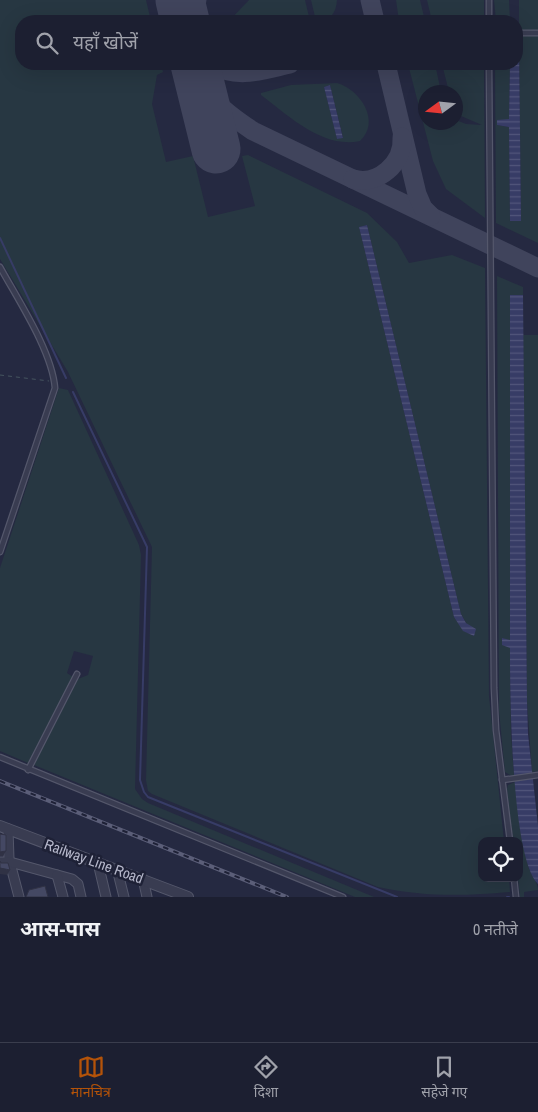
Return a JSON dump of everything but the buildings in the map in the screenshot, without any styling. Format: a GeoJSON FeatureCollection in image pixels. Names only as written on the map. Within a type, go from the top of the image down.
{"type":"FeatureCollection","features":[{"type":"Feature","properties":{"kind":"street"},"geometry":{"type":"LineString","coordinates":[[4,827],[5,862],[19,897]]}},
{"type":"Feature","properties":{"kind":"street","name":"Railway Line Road"},"geometry":{"type":"LineString","coordinates":[[4,827],[143,879],[172,893],[188,897]]}},
{"type":"Feature","properties":{"kind":"street"},"geometry":{"type":"LineString","coordinates":[[5,862],[76,881],[81,897]]}},
{"type":"Feature","properties":{"kind":"street"},"geometry":{"type":"LineString","coordinates":[[98,863],[106,897]]}},
{"type":"Feature","properties":{"kind":"street"},"geometry":{"type":"LineString","coordinates":[[117,869],[124,897]]}},
{"type":"Feature","properties":{"kind":"street"},"geometry":{"type":"LineString","coordinates":[[57,875],[63,897]]}},
{"type":"Feature","properties":{"kind":"street"},"geometry":{"type":"LineString","coordinates":[[143,879],[147,897]]}},
{"type":"Feature","properties":{"kind":"lane"},"geometry":{"type":"LineString","coordinates":[[489,0],[489,15]]}},
{"type":"Feature","properties":{"kind":"lane"},"geometry":{"type":"LineString","coordinates":[[523,32],[538,33]]}},
{"type":"Feature","properties":{"kind":"lane"},"geometry":{"type":"LineString","coordinates":[[489,70],[494,688],[502,780],[509,837]]}},
{"type":"Feature","properties":{"kind":"lane"},"geometry":{"type":"LineString","coordinates":[[0,267],[27,316],[51,368],[54,381],[53,400],[0,552]]}},
{"type":"Feature","properties":{"kind":"lane"},"geometry":{"type":"LineString","coordinates":[[28,770],[77,674]]}},
{"type":"Feature","properties":{"kind":"lane"},"geometry":{"type":"LineString","coordinates":[[0,758],[343,897]]}},
{"type":"Feature","properties":{"kind":"lane"},"geometry":{"type":"LineString","coordinates":[[502,780],[536,776]]}},
{"type":"Feature","properties":{"kind":"lane"},"geometry":{"type":"LineString","coordinates":[[514,882],[516,897]]}},
{"type":"Feature","properties":{"kind":"path"},"geometry":{"type":"LineString","coordinates":[[0,374],[54,381]]}},
{"type":"Feature","properties":{"kind":"shaded area"},"geometry":{"type":"Polygon","coordinates":[[[0,0],[146,0],[150,15],[15,15],[15,70],[162,70],[163,72],[157,75],[152,104],[166,162],[193,156],[208,217],[255,206],[242,156],[248,155],[367,213],[397,242],[409,263],[452,255],[485,268],[489,696],[504,837],[478,837],[478,882],[509,882],[510,892],[444,895],[412,893],[378,887],[148,791],[146,780],[152,547],[68,372],[0,259],[0,0]],[[367,225],[359,227],[454,617],[464,631],[474,636],[461,614],[367,225]]]}},
{"type":"Feature","properties":{"kind":"shaded area"},"geometry":{"type":"Polygon","coordinates":[[[249,0],[305,0],[309,15],[235,15],[249,0]]]}},
{"type":"Feature","properties":{"kind":"shaded area"},"geometry":{"type":"Polygon","coordinates":[[[311,0],[337,0],[332,15],[315,15],[311,0]]]}},
{"type":"Feature","properties":{"kind":"shaded area"},"geometry":{"type":"Polygon","coordinates":[[[396,0],[420,0],[424,15],[398,15],[396,0]]]}},
{"type":"Feature","properties":{"kind":"shaded area"},"geometry":{"type":"Polygon","coordinates":[[[427,0],[484,0],[484,15],[431,15],[427,0]]]}},
{"type":"Feature","properties":{"kind":"shaded area"},"geometry":{"type":"Polygon","coordinates":[[[494,0],[509,0],[510,15],[495,15],[494,0]]]}},
{"type":"Feature","properties":{"kind":"shaded area"},"geometry":{"type":"Polygon","coordinates":[[[519,0],[538,0],[538,30],[523,30],[523,15],[519,15],[519,0]]]}},
{"type":"Feature","properties":{"kind":"shaded area"},"geometry":{"type":"Polygon","coordinates":[[[523,36],[538,36],[538,243],[496,223],[495,70],[510,70],[509,119],[497,125],[509,127],[510,221],[521,221],[519,70],[523,70],[523,36]]]}},
{"type":"Feature","properties":{"kind":"shaded area"},"geometry":{"type":"Polygon","coordinates":[[[410,70],[436,70],[440,85],[418,85],[418,103],[410,70]]]}},
{"type":"Feature","properties":{"kind":"shaded area"},"geometry":{"type":"Polygon","coordinates":[[[444,70],[484,70],[485,218],[446,189],[433,161],[425,130],[463,130],[463,123],[482,125],[463,117],[463,85],[447,85],[444,70]]]}},
{"type":"Feature","properties":{"kind":"shaded area"},"geometry":{"type":"Polygon","coordinates":[[[337,83],[354,92],[365,107],[368,116],[369,125],[366,133],[360,141],[332,140],[306,128],[261,95],[261,93],[291,85],[337,83]],[[330,85],[324,87],[337,139],[343,137],[330,85]]]}},
{"type":"Feature","properties":{"kind":"shaded area"},"geometry":{"type":"Polygon","coordinates":[[[497,276],[523,287],[523,295],[510,296],[510,641],[502,638],[510,648],[511,735],[514,775],[505,772],[499,711],[497,276]]]}},
{"type":"Feature","properties":{"kind":"shaded area"},"geometry":{"type":"Polygon","coordinates":[[[523,335],[538,335],[538,771],[532,772],[527,701],[523,335]]]}},
{"type":"Feature","properties":{"kind":"shaded area"},"geometry":{"type":"Polygon","coordinates":[[[59,388],[68,390],[139,545],[141,555],[135,789],[142,799],[148,803],[374,897],[355,897],[34,765],[78,679],[88,675],[93,656],[74,651],[67,673],[73,677],[28,763],[0,751],[0,568],[59,388]]]}},
{"type":"Feature","properties":{"kind":"shaded area"},"geometry":{"type":"Polygon","coordinates":[[[515,782],[523,837],[513,837],[508,785],[515,782]]]}},
{"type":"Feature","properties":{"kind":"shaded area"},"geometry":{"type":"Polygon","coordinates":[[[523,839],[530,872],[537,884],[538,890],[524,892],[524,897],[520,897],[518,882],[523,882],[523,839]]]}},
{"type":"Feature","properties":{"kind":"water"},"geometry":{"type":"Polygon","coordinates":[[[510,70],[519,70],[521,221],[510,221],[509,127],[497,125],[497,120],[509,119],[510,70]]]}},
{"type":"Feature","properties":{"kind":"water"},"geometry":{"type":"Polygon","coordinates":[[[330,85],[343,138],[337,139],[324,87],[330,85]]]}},
{"type":"Feature","properties":{"kind":"water"},"geometry":{"type":"Polygon","coordinates":[[[367,225],[461,614],[466,623],[476,629],[474,636],[463,631],[454,617],[359,227],[367,225]]]}},
{"type":"Feature","properties":{"kind":"water"},"geometry":{"type":"Polygon","coordinates":[[[510,295],[523,295],[527,701],[528,734],[538,826],[538,884],[529,868],[517,809],[512,734],[510,648],[502,645],[502,638],[510,640],[510,295]]]}},
{"type":"Feature","properties":{"kind":"waterway"},"geometry":{"type":"LineString","coordinates":[[0,238],[66,378]]}},
{"type":"Feature","properties":{"kind":"waterway"},"geometry":{"type":"LineString","coordinates":[[73,392],[147,547],[140,780],[144,792],[148,797],[397,897]]}},
{"type":"Feature","properties":{"kind":"taxiway"},"geometry":{"type":"LineString","coordinates":[[188,15],[197,0]]}},
{"type":"Feature","properties":{"kind":"taxiway"},"geometry":{"type":"LineString","coordinates":[[370,0],[374,15]]}},
{"type":"Feature","properties":{"kind":"taxiway"},"geometry":{"type":"LineString","coordinates":[[198,70],[205,86],[217,103],[253,131],[538,268]]}},
{"type":"Feature","properties":{"kind":"taxiway"},"geometry":{"type":"LineString","coordinates":[[224,70],[241,73],[264,70]]}},
{"type":"Feature","properties":{"kind":"taxiway"},"geometry":{"type":"LineString","coordinates":[[387,70],[417,194],[423,208],[431,216]]}},
{"type":"Feature","properties":{"kind":"taxiway"},"geometry":{"type":"LineString","coordinates":[[353,179],[371,179],[380,176],[388,170],[399,156],[402,137]]}},
{"type":"Feature","properties":{"kind":"runway"},"geometry":{"type":"LineString","coordinates":[[180,0],[184,15]]}},
{"type":"Feature","properties":{"kind":"runway"},"geometry":{"type":"LineString","coordinates":[[196,70],[216,149]]}},
{"type":"Feature","properties":{"kind":"railway"},"geometry":{"type":"LineString","coordinates":[[0,781],[287,897]]}}]}
